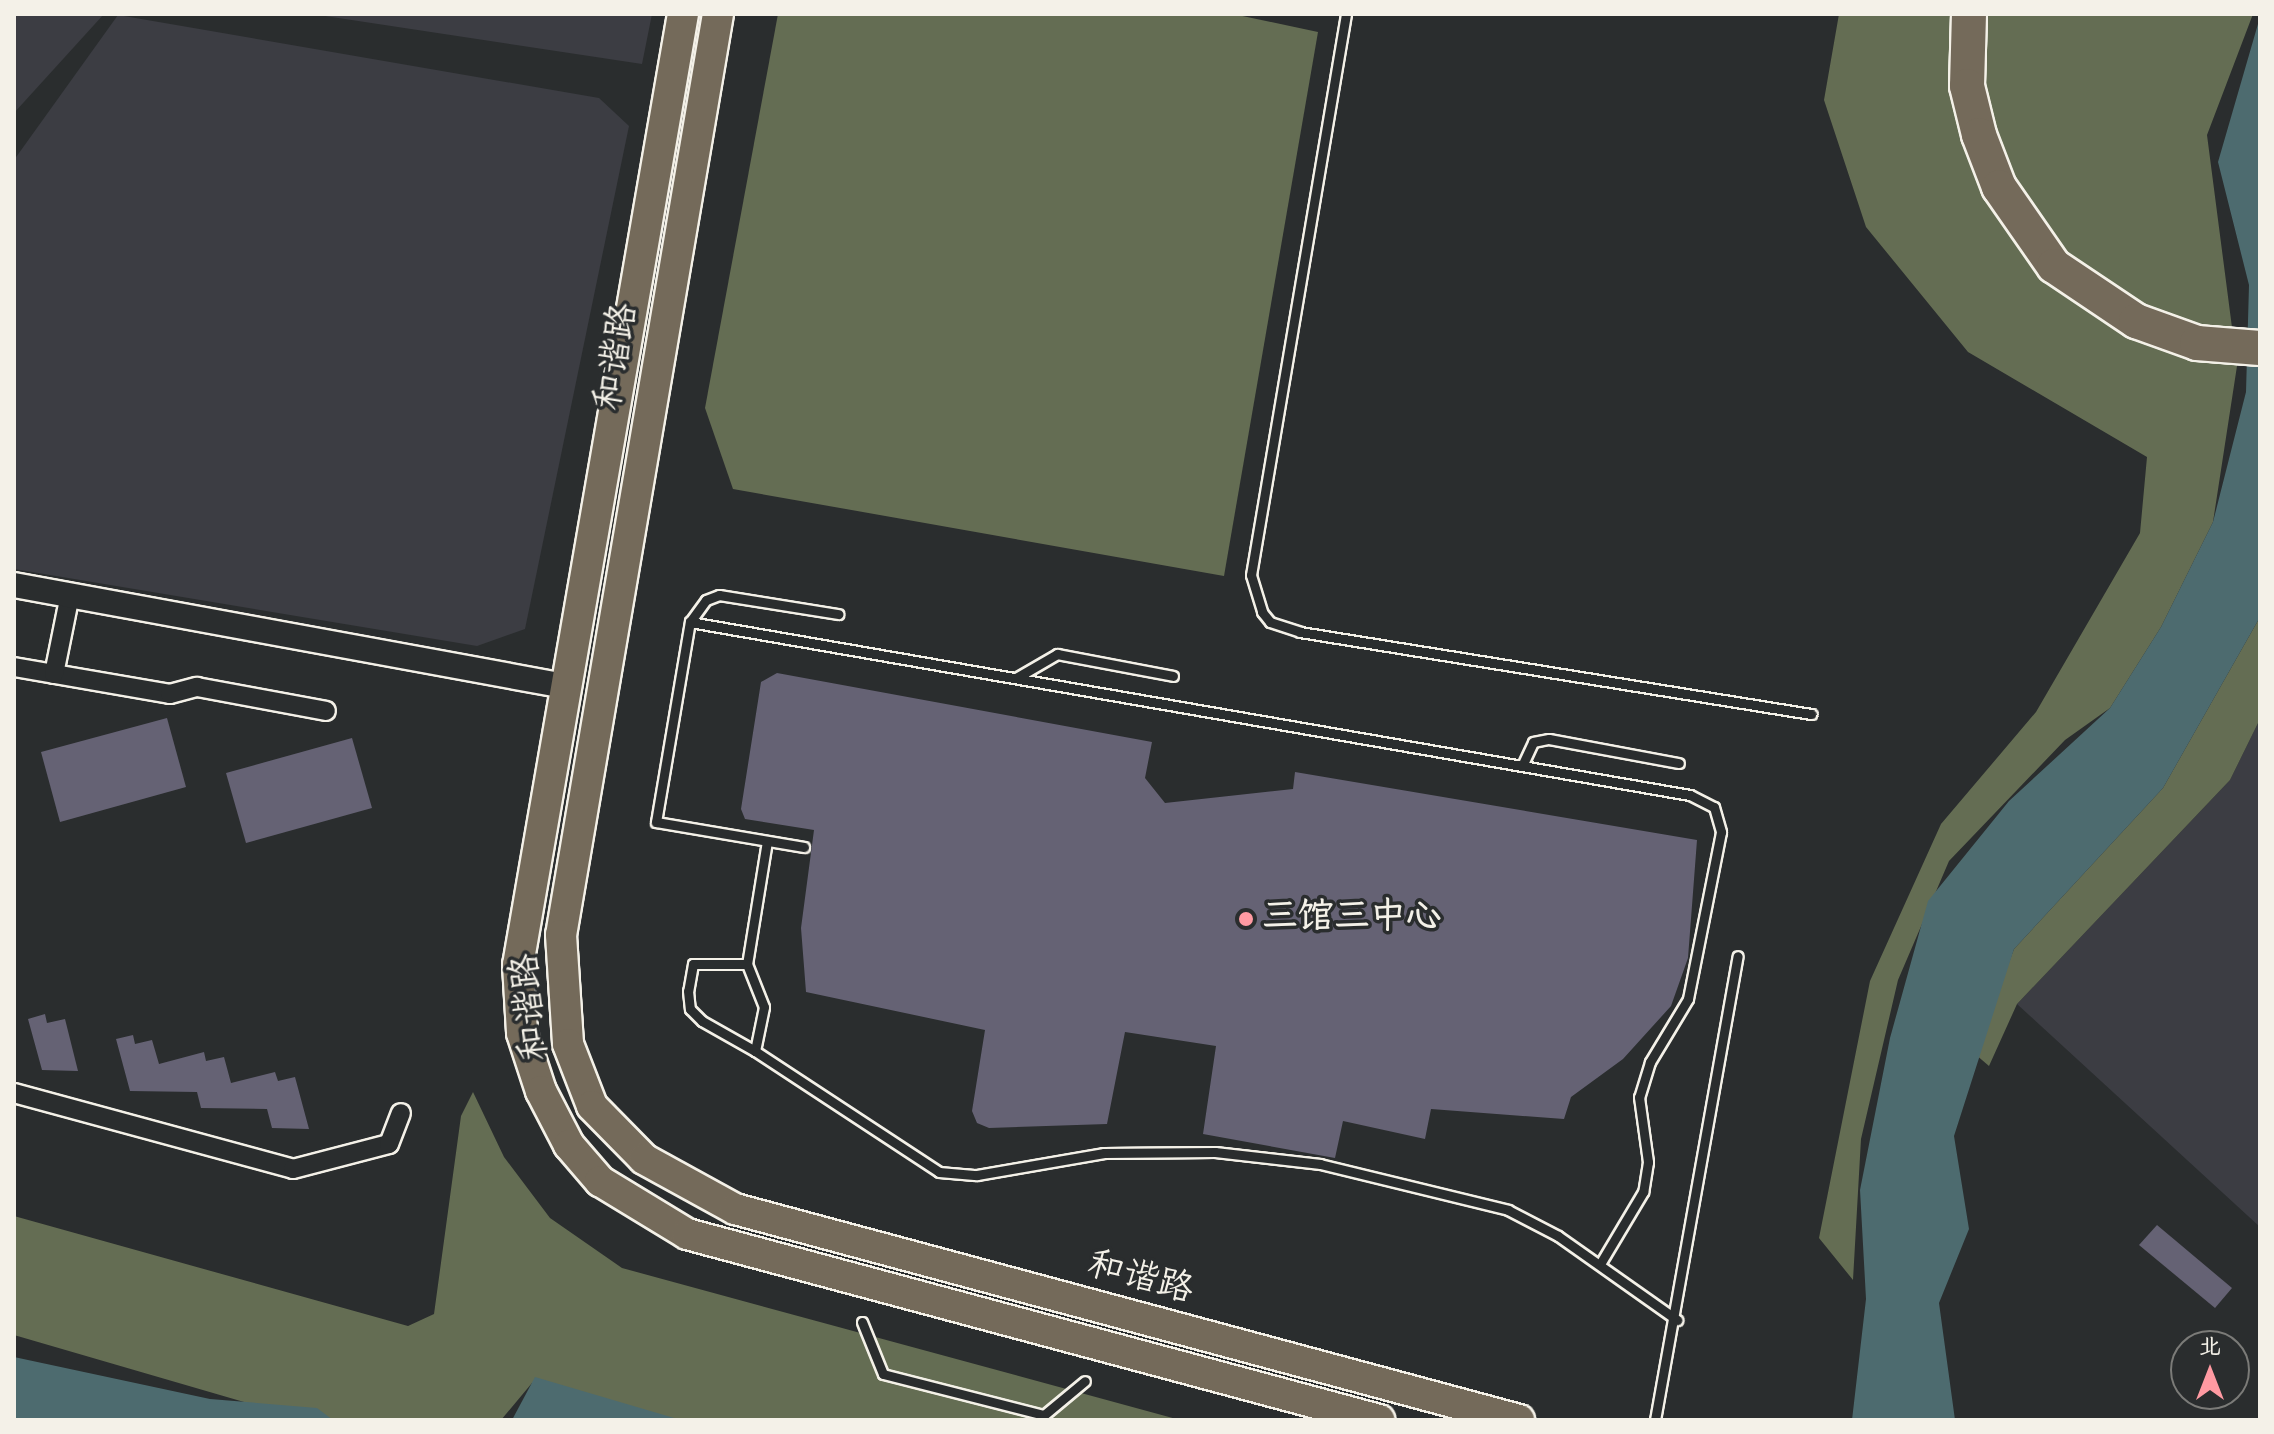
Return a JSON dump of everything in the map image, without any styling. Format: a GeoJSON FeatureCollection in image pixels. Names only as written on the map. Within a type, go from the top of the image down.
{"type":"FeatureCollection","features":[{"type":"Feature","properties":{"kind":"highway"},"geometry":{"type":"LineString","coordinates":[[1969,14],[1967,86],[1979,135],[1999,187],[2054,266],[2136,321],[2197,343],[2260,348]]}},
{"type":"Feature","properties":{"kind":"highway"},"geometry":{"type":"LineString","coordinates":[[1986,14],[1993,128],[2017,189],[2062,251],[2106,288],[2154,311],[2260,329]]}},
{"type":"Feature","properties":{"kind":"main road","name":"和谐路"},"geometry":{"type":"LineString","coordinates":[[683,14],[565,686],[517,996],[541,1091],[569,1145],[600,1181],[687,1234],[1379,1420]]}},
{"type":"Feature","properties":{"kind":"main road","name":"和谐路"},"geometry":{"type":"LineString","coordinates":[[718,14],[561,935],[568,1044],[592,1106],[644,1159],[735,1209],[1519,1420]]}},
{"type":"Feature","properties":{"kind":"street"},"geometry":{"type":"LineString","coordinates":[[14,585],[565,686]]}},
{"type":"Feature","properties":{"kind":"street"},"geometry":{"type":"LineString","coordinates":[[54,674],[70,595]]}},
{"type":"Feature","properties":{"kind":"street"},"geometry":{"type":"LineString","coordinates":[[14,667],[170,694],[197,687],[326,711]]}},
{"type":"Feature","properties":{"kind":"street"},"geometry":{"type":"LineString","coordinates":[[14,1093],[293,1169],[389,1144],[401,1113]]}},
{"type":"Feature","properties":{"kind":"lane"},"geometry":{"type":"LineString","coordinates":[[1346,14],[1251,575],[1262,612],[1270,622],[1300,632],[1811,714]]}},
{"type":"Feature","properties":{"kind":"lane"},"geometry":{"type":"LineString","coordinates":[[804,847],[656,822],[690,622],[706,600],[719,595],[838,614]]}},
{"type":"Feature","properties":{"kind":"lane"},"geometry":{"type":"LineString","coordinates":[[690,622],[1690,795],[1714,807],[1721,832],[1688,999],[1650,1062],[1639,1097],[1648,1162],[1643,1192],[1600,1264]]}},
{"type":"Feature","properties":{"kind":"lane"},"geometry":{"type":"LineString","coordinates":[[1016,678],[1057,654],[1173,676]]}},
{"type":"Feature","properties":{"kind":"lane"},"geometry":{"type":"LineString","coordinates":[[1522,766],[1533,742],[1549,739],[1679,763]]}},
{"type":"Feature","properties":{"kind":"lane"},"geometry":{"type":"LineString","coordinates":[[755,1051],[764,1007],[747,964],[767,841]]}},
{"type":"Feature","properties":{"kind":"lane"},"geometry":{"type":"LineString","coordinates":[[1655,1420],[1677,1320],[1738,956]]}},
{"type":"Feature","properties":{"kind":"lane"},"geometry":{"type":"LineString","coordinates":[[747,964],[693,964],[688,991],[690,1009],[702,1021],[755,1051],[939,1172],[977,1175],[1104,1153],[1215,1152],[1320,1164],[1508,1210],[1600,1264],[1677,1320]]}},
{"type":"Feature","properties":{"kind":"lane"},"geometry":{"type":"LineString","coordinates":[[862,1322],[883,1374],[1044,1415],[1085,1381]]}},
{"type":"Feature","properties":{"kind":"shaded area"},"geometry":{"type":"Polygon","coordinates":[[[14,14],[104,14],[14,113],[14,14]]]}},
{"type":"Feature","properties":{"kind":"shaded area"},"geometry":{"type":"Polygon","coordinates":[[[312,14],[652,14],[642,64],[312,14]]]}},
{"type":"Feature","properties":{"kind":"shaded area"},"geometry":{"type":"Polygon","coordinates":[[[118,15],[599,98],[629,126],[525,629],[477,646],[14,569],[14,160],[118,15]]]}},
{"type":"Feature","properties":{"kind":"shaded area"},"geometry":{"type":"Polygon","coordinates":[[[2260,719],[2260,1227],[2017,1004],[2230,780],[2260,719]]]}},
{"type":"Feature","properties":{"kind":"green space"},"geometry":{"type":"Polygon","coordinates":[[[778,14],[1233,14],[1318,32],[1224,576],[733,489],[705,408],[778,14]]]}},
{"type":"Feature","properties":{"kind":"green space"},"geometry":{"type":"Polygon","coordinates":[[[1839,14],[2253,14],[2207,135],[2237,366],[2213,522],[2161,627],[2110,708],[2065,740],[1949,861],[1898,980],[1861,1139],[1853,1280],[1819,1238],[1870,981],[1941,824],[2036,712],[2140,533],[2147,457],[1968,352],[1866,227],[1824,100],[1839,14]]]}},
{"type":"Feature","properties":{"kind":"green space"},"geometry":{"type":"Polygon","coordinates":[[[2260,617],[2260,719],[2230,780],[2017,1004],[1989,1066],[1975,1054],[2014,949],[2163,788],[2260,617]]]}},
{"type":"Feature","properties":{"kind":"green space"},"geometry":{"type":"Polygon","coordinates":[[[473,1092],[504,1157],[550,1218],[622,1268],[1180,1420],[638,1420],[532,1383],[501,1420],[306,1420],[14,1335],[14,1216],[408,1326],[434,1314],[461,1116],[473,1092]]]}},
{"type":"Feature","properties":{"kind":"water"},"geometry":{"type":"Polygon","coordinates":[[[2260,17],[2260,617],[2163,788],[2014,949],[1954,1136],[1969,1229],[1939,1303],[1955,1420],[1852,1420],[1866,1299],[1860,1190],[1890,1038],[1928,901],[2009,801],[2110,708],[2161,627],[2213,522],[2246,392],[2249,285],[2218,162],[2260,17]]]}},
{"type":"Feature","properties":{"kind":"water"},"geometry":{"type":"Polygon","coordinates":[[[14,1357],[210,1399],[317,1408],[333,1420],[14,1420],[14,1357]]]}},
{"type":"Feature","properties":{"kind":"water"},"geometry":{"type":"Polygon","coordinates":[[[535,1377],[681,1420],[512,1420],[535,1377]]]}},
{"type":"Feature","properties":{"kind":"building","name":"三馆三中心"},"geometry":{"type":"Polygon","coordinates":[[[777,673],[1152,742],[1145,778],[1165,803],[1293,789],[1295,772],[1697,840],[1688,958],[1671,1006],[1623,1059],[1571,1097],[1564,1119],[1431,1109],[1425,1139],[1343,1121],[1335,1158],[1203,1134],[1216,1046],[1125,1032],[1107,1124],[989,1128],[977,1123],[972,1111],[985,1030],[806,992],[801,928],[814,830],[745,819],[741,809],[761,682],[777,673]]]}},
{"type":"Feature","properties":{"kind":"building"},"geometry":{"type":"Polygon","coordinates":[[[167,718],[186,787],[60,822],[41,752],[167,718]]]}},
{"type":"Feature","properties":{"kind":"building"},"geometry":{"type":"Polygon","coordinates":[[[352,738],[372,808],[246,843],[226,773],[352,738]]]}},
{"type":"Feature","properties":{"kind":"building"},"geometry":{"type":"Polygon","coordinates":[[[45,1014],[47,1023],[65,1019],[78,1071],[42,1070],[28,1019],[45,1014]]]}},
{"type":"Feature","properties":{"kind":"building"},"geometry":{"type":"Polygon","coordinates":[[[133,1035],[135,1044],[152,1040],[159,1064],[204,1052],[206,1061],[224,1057],[231,1083],[275,1072],[278,1081],[295,1077],[309,1129],[272,1128],[267,1109],[201,1108],[197,1092],[130,1091],[116,1039],[133,1035]]]}},
{"type":"Feature","properties":{"kind":"building"},"geometry":{"type":"Polygon","coordinates":[[[2157,1225],[2232,1288],[2215,1308],[2139,1245],[2157,1225]]]}},
{"type":"Feature","properties":{"kind":"place","name":"三馆三中心"},"geometry":{"type":"Point","coordinates":[1246,919]}}]}
